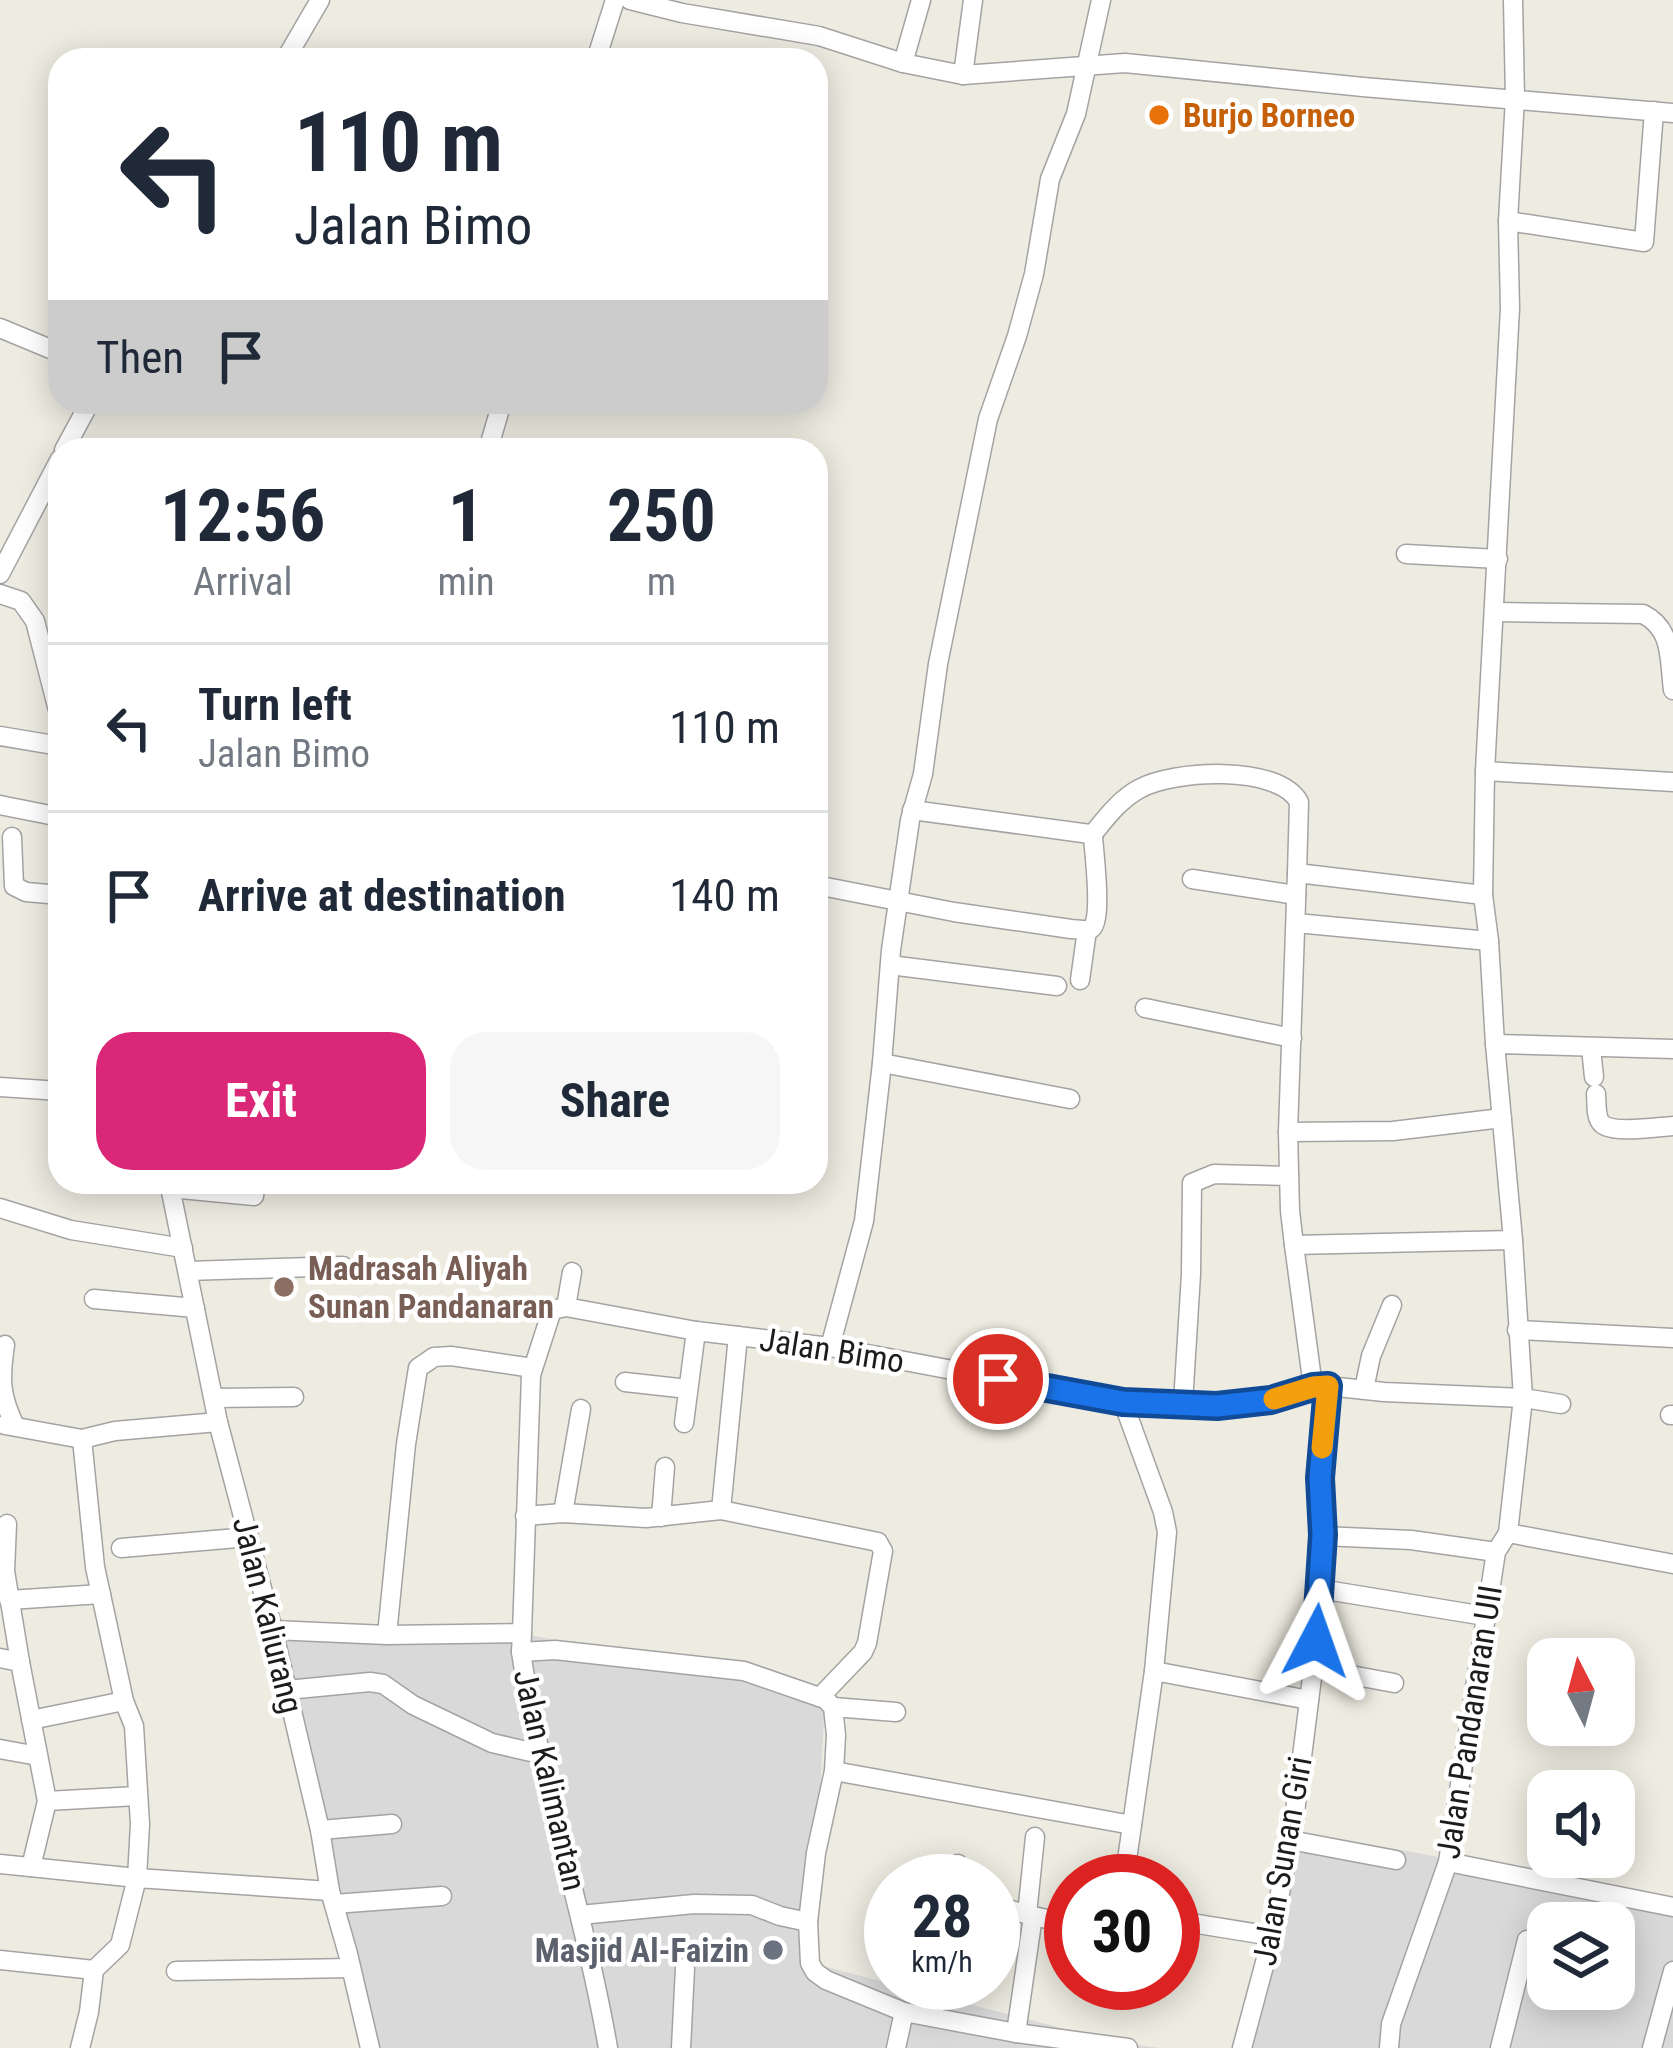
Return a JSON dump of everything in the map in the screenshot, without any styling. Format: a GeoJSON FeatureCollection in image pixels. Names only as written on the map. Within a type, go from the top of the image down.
{"type":"FeatureCollection","features":[{"type":"Feature","properties":{"kind":"street"},"geometry":{"type":"LineString","coordinates":[[292,48],[320,0]]}},
{"type":"Feature","properties":{"kind":"street"},"geometry":{"type":"LineString","coordinates":[[600,48],[615,0]]}},
{"type":"Feature","properties":{"kind":"street"},"geometry":{"type":"LineString","coordinates":[[630,0],[683,6],[819,36],[903,63],[963,75],[1125,63],[1664,112],[1644,242],[1508,220]]}},
{"type":"Feature","properties":{"kind":"street"},"geometry":{"type":"LineString","coordinates":[[903,63],[921,0]]}},
{"type":"Feature","properties":{"kind":"street"},"geometry":{"type":"LineString","coordinates":[[963,75],[973,0]]}},
{"type":"Feature","properties":{"kind":"street"},"geometry":{"type":"LineString","coordinates":[[830,1347],[864,1220],[898,900],[938,664],[988,419],[1034,274],[1050,179],[1076,114],[1101,0]]}},
{"type":"Feature","properties":{"kind":"street"},"geometry":{"type":"LineString","coordinates":[[1513,0],[1510,308],[1485,771],[1483,895],[1514,1240],[1522,1398],[1508,1533],[1673,1564]]}},
{"type":"Feature","properties":{"kind":"street"},"geometry":{"type":"LineString","coordinates":[[0,328],[48,347]]}},
{"type":"Feature","properties":{"kind":"street"},"geometry":{"type":"LineString","coordinates":[[0,574],[48,482]]}},
{"type":"Feature","properties":{"kind":"street"},"geometry":{"type":"LineString","coordinates":[[1406,554],[1498,559]]}},
{"type":"Feature","properties":{"kind":"street"},"geometry":{"type":"LineString","coordinates":[[0,593],[22,601],[35,621],[48,671]]}},
{"type":"Feature","properties":{"kind":"street"},"geometry":{"type":"LineString","coordinates":[[1495,612],[1643,614],[1665,630],[1673,690]]}},
{"type":"Feature","properties":{"kind":"street"},"geometry":{"type":"LineString","coordinates":[[0,736],[48,744]]}},
{"type":"Feature","properties":{"kind":"street"},"geometry":{"type":"LineString","coordinates":[[1485,771],[1673,782]]}},
{"type":"Feature","properties":{"kind":"street","name":"Jalan Sunan Giri"},"geometry":{"type":"LineString","coordinates":[[1092,835],[1123,798],[1163,778],[1210,774],[1252,778],[1285,786],[1299,802],[1289,1176],[1294,1245],[1321,1387],[1320,1614],[1290,1840],[1272,1936],[1242,2048]]}},
{"type":"Feature","properties":{"kind":"street"},"geometry":{"type":"LineString","coordinates":[[0,805],[48,815]]}},
{"type":"Feature","properties":{"kind":"street"},"geometry":{"type":"LineString","coordinates":[[828,887],[954,912],[1087,930],[1094,927],[1092,835],[912,810]]}},
{"type":"Feature","properties":{"kind":"street"},"geometry":{"type":"LineString","coordinates":[[12,837],[14,886],[48,894]]}},
{"type":"Feature","properties":{"kind":"street"},"geometry":{"type":"LineString","coordinates":[[1297,873],[1483,895]]}},
{"type":"Feature","properties":{"kind":"street"},"geometry":{"type":"LineString","coordinates":[[1192,879],[1296,895]]}},
{"type":"Feature","properties":{"kind":"street"},"geometry":{"type":"LineString","coordinates":[[1296,923],[1489,941]]}},
{"type":"Feature","properties":{"kind":"street"},"geometry":{"type":"LineString","coordinates":[[1080,980],[1087,930]]}},
{"type":"Feature","properties":{"kind":"street"},"geometry":{"type":"LineString","coordinates":[[890,964],[1058,986]]}},
{"type":"Feature","properties":{"kind":"street"},"geometry":{"type":"LineString","coordinates":[[1145,1008],[1292,1038]]}},
{"type":"Feature","properties":{"kind":"street"},"geometry":{"type":"LineString","coordinates":[[1495,1044],[1673,1049]]}},
{"type":"Feature","properties":{"kind":"street"},"geometry":{"type":"LineString","coordinates":[[1591,1048],[1601,1123],[1619,1129],[1673,1126]]}},
{"type":"Feature","properties":{"kind":"street"},"geometry":{"type":"LineString","coordinates":[[882,1063],[1070,1099]]}},
{"type":"Feature","properties":{"kind":"street"},"geometry":{"type":"LineString","coordinates":[[0,1087],[48,1090]]}},
{"type":"Feature","properties":{"kind":"street"},"geometry":{"type":"LineString","coordinates":[[1288,1132],[1393,1131],[1502,1118]]}},
{"type":"Feature","properties":{"kind":"street"},"geometry":{"type":"LineString","coordinates":[[1183,1403],[1192,1274],[1192,1183],[1214,1174],[1289,1176]]}},
{"type":"Feature","properties":{"kind":"street","name":"Jalan Kaliurang"},"geometry":{"type":"LineString","coordinates":[[172,1194],[218,1422],[273,1630],[370,2047]]}},
{"type":"Feature","properties":{"kind":"street"},"geometry":{"type":"LineString","coordinates":[[0,1208],[70,1230],[183,1248]]}},
{"type":"Feature","properties":{"kind":"street"},"geometry":{"type":"LineString","coordinates":[[1294,1245],[1514,1240]]}},
{"type":"Feature","properties":{"kind":"street"},"geometry":{"type":"LineString","coordinates":[[188,1271],[343,1266]]}},
{"type":"Feature","properties":{"kind":"street"},"geometry":{"type":"LineString","coordinates":[[522,1642],[533,1368],[552,1310],[566,1307],[572,1272]]}},
{"type":"Feature","properties":{"kind":"street"},"geometry":{"type":"LineString","coordinates":[[94,1299],[195,1308]]}},
{"type":"Feature","properties":{"kind":"street"},"geometry":{"type":"LineString","coordinates":[[1364,1389],[1392,1305]]}},
{"type":"Feature","properties":{"kind":"street","name":"Jalan Bimo"},"geometry":{"type":"LineString","coordinates":[[566,1307],[696,1331],[830,1347],[1123,1402],[1217,1406],[1271,1400],[1321,1387],[1561,1404]]}},
{"type":"Feature","properties":{"kind":"street"},"geometry":{"type":"LineString","coordinates":[[1517,1330],[1673,1338]]}},
{"type":"Feature","properties":{"kind":"street"},"geometry":{"type":"LineString","coordinates":[[683,1423],[696,1331]]}},
{"type":"Feature","properties":{"kind":"street"},"geometry":{"type":"LineString","coordinates":[[721,1510],[738,1336]]}},
{"type":"Feature","properties":{"kind":"street"},"geometry":{"type":"LineString","coordinates":[[387,1635],[418,1368],[434,1357],[451,1355],[533,1368]]}},
{"type":"Feature","properties":{"kind":"street"},"geometry":{"type":"LineString","coordinates":[[3,1358],[0,1389],[7,1425],[82,1439],[116,1431],[218,1422]]}},
{"type":"Feature","properties":{"kind":"street"},"geometry":{"type":"LineString","coordinates":[[625,1382],[688,1389]]}},
{"type":"Feature","properties":{"kind":"street"},"geometry":{"type":"LineString","coordinates":[[214,1398],[294,1397]]}},
{"type":"Feature","properties":{"kind":"street"},"geometry":{"type":"LineString","coordinates":[[1123,1402],[1167,1522],[1154,1671],[1128,1854]]}},
{"type":"Feature","properties":{"kind":"street"},"geometry":{"type":"LineString","coordinates":[[563,1513],[581,1408]]}},
{"type":"Feature","properties":{"kind":"street"},"geometry":{"type":"LineString","coordinates":[[80,2048],[94,1970],[120,1946],[137,1878],[140,1824],[134,1726],[124,1701],[95,1567],[82,1439]]}},
{"type":"Feature","properties":{"kind":"street"},"geometry":{"type":"LineString","coordinates":[[662,1517],[665,1467]]}},
{"type":"Feature","properties":{"kind":"street"},"geometry":{"type":"LineString","coordinates":[[525,1516],[662,1517],[721,1510],[881,1545],[867,1643],[826,1702]]}},
{"type":"Feature","properties":{"kind":"street"},"geometry":{"type":"LineString","coordinates":[[7,1524],[3,1553],[10,1660],[31,1720],[47,1801],[31,1867]]}},
{"type":"Feature","properties":{"kind":"street","name":"Jalan Pandanaran UII"},"geometry":{"type":"LineString","coordinates":[[1389,2048],[1391,2024],[1448,1862],[1496,1552],[1508,1533]]}},
{"type":"Feature","properties":{"kind":"street"},"geometry":{"type":"LineString","coordinates":[[1323,1535],[1411,1540],[1496,1552]]}},
{"type":"Feature","properties":{"kind":"street"},"geometry":{"type":"LineString","coordinates":[[121,1547],[249,1537]]}},
{"type":"Feature","properties":{"kind":"street"},"geometry":{"type":"LineString","coordinates":[[1320,1589],[1485,1616]]}},
{"type":"Feature","properties":{"kind":"street"},"geometry":{"type":"LineString","coordinates":[[9,1600],[101,1594]]}},
{"type":"Feature","properties":{"kind":"street"},"geometry":{"type":"LineString","coordinates":[[273,1630],[522,1642],[555,1650],[744,1671],[826,1702],[896,1712]]}},
{"type":"Feature","properties":{"kind":"street","name":"Jalan Kalimantan"},"geometry":{"type":"LineString","coordinates":[[522,1642],[540,1754],[608,2048]]}},
{"type":"Feature","properties":{"kind":"street"},"geometry":{"type":"LineString","coordinates":[[1313,1668],[1394,1683]]}},
{"type":"Feature","properties":{"kind":"street"},"geometry":{"type":"LineString","coordinates":[[1154,1671],[1309,1700]]}},
{"type":"Feature","properties":{"kind":"street"},"geometry":{"type":"LineString","coordinates":[[287,1690],[383,1684],[412,1705],[493,1743],[540,1754]]}},
{"type":"Feature","properties":{"kind":"street"},"geometry":{"type":"LineString","coordinates":[[31,1720],[124,1701]]}},
{"type":"Feature","properties":{"kind":"street"},"geometry":{"type":"LineString","coordinates":[[826,1702],[836,1735],[808,1922],[814,1972],[904,2012],[1128,2048]]}},
{"type":"Feature","properties":{"kind":"street"},"geometry":{"type":"LineString","coordinates":[[0,1749],[38,1756]]}},
{"type":"Feature","properties":{"kind":"street"},"geometry":{"type":"LineString","coordinates":[[833,1771],[1132,1825]]}},
{"type":"Feature","properties":{"kind":"street"},"geometry":{"type":"LineString","coordinates":[[47,1801],[137,1796]]}},
{"type":"Feature","properties":{"kind":"street"},"geometry":{"type":"LineString","coordinates":[[320,1830],[392,1824]]}},
{"type":"Feature","properties":{"kind":"street"},"geometry":{"type":"LineString","coordinates":[[1016,2033],[1035,1838]]}},
{"type":"Feature","properties":{"kind":"street"},"geometry":{"type":"LineString","coordinates":[[1290,1840],[1396,1860]]}},
{"type":"Feature","properties":{"kind":"street"},"geometry":{"type":"LineString","coordinates":[[1448,1862],[1673,1907]]}},
{"type":"Feature","properties":{"kind":"street"},"geometry":{"type":"LineString","coordinates":[[0,1864],[332,1898],[442,1896]]}},
{"type":"Feature","properties":{"kind":"street"},"geometry":{"type":"LineString","coordinates":[[580,1915],[733,1905],[760,1906],[808,1922]]}},
{"type":"Feature","properties":{"kind":"street"},"geometry":{"type":"LineString","coordinates":[[1020,1912],[1044,1918]]}},
{"type":"Feature","properties":{"kind":"street"},"geometry":{"type":"LineString","coordinates":[[1200,1924],[1272,1936]]}},
{"type":"Feature","properties":{"kind":"street"},"geometry":{"type":"LineString","coordinates":[[1500,2048],[1527,1940]]}},
{"type":"Feature","properties":{"kind":"street"},"geometry":{"type":"LineString","coordinates":[[0,1960],[94,1970]]}},
{"type":"Feature","properties":{"kind":"street"},"geometry":{"type":"LineString","coordinates":[[176,1971],[350,1968]]}},
{"type":"Feature","properties":{"kind":"street"},"geometry":{"type":"LineString","coordinates":[[682,2048],[686,1968]]}},
{"type":"Feature","properties":{"kind":"street"},"geometry":{"type":"LineString","coordinates":[[1652,2048],[1673,1971]]}},
{"type":"Feature","properties":{"kind":"street"},"geometry":{"type":"LineString","coordinates":[[896,2048],[904,2012]]}},
{"type":"Feature","properties":{"kind":"street"},"geometry":{"type":"LineString","coordinates":[[353,2048],[370,2047]]}},
{"type":"Feature","properties":{"kind":"shaded area"},"geometry":{"type":"Polygon","coordinates":[[[273,1630],[522,1633],[825,1699],[811,1963],[864,1977],[864,2010],[992,2010],[1111,2041],[1159,2048],[374,2048],[273,1630]]]}},
{"type":"Feature","properties":{"kind":"shaded area"},"geometry":{"type":"Polygon","coordinates":[[[1292,1830],[1527,1873],[1527,1878],[1553,1878],[1673,1900],[1673,2048],[1242,2048],[1292,1830]]]}},
{"type":"Feature","properties":{"kind":"slow traffic"},"geometry":{"type":"LineString","coordinates":[[1274,1399],[1328,1386],[1322,1448]]}},
{"type":"Feature","properties":{"kind":"place","name":"Burjo Borneo"},"geometry":{"type":"Point","coordinates":[1159,115]}},
{"type":"Feature","properties":{"kind":"place","name":"Madrasah Aliyah Sunan Pandanaran"},"geometry":{"type":"Point","coordinates":[284,1287]}},
{"type":"Feature","properties":{"kind":"place","name":"Masjid Al-Faizin"},"geometry":{"type":"Point","coordinates":[773,1950]}},
{"type":"Feature","properties":{"kind":"route"},"geometry":{"type":"LineString","coordinates":[[998,1379],[1123,1402],[1217,1406],[1271,1400],[1328,1386],[1320,1478],[1323,1535],[1316,1641]]}}]}
